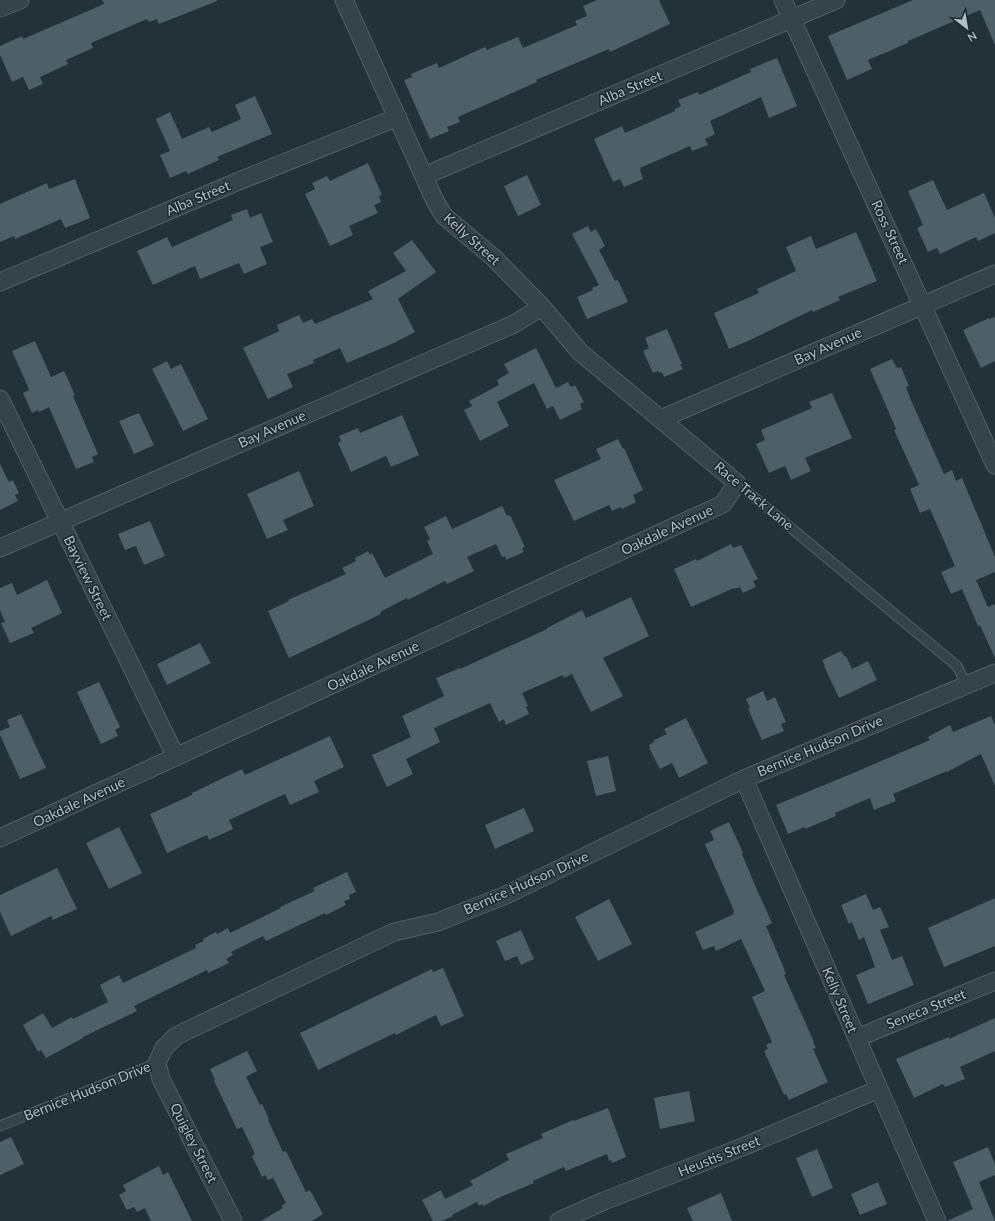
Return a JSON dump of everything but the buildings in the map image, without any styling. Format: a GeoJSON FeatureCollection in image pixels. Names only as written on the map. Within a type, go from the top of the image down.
{"type":"FeatureCollection","features":[{"type":"Feature","properties":{"kind":"street"},"geometry":{"type":"LineString","coordinates":[[0,8],[20,0]]}},
{"type":"Feature","properties":{"kind":"street","name":"Kelly Street"},"geometry":{"type":"LineString","coordinates":[[344,0],[435,201],[444,216],[494,258],[542,307]]}},
{"type":"Feature","properties":{"kind":"street","name":"Ross Street"},"geometry":{"type":"LineString","coordinates":[[783,0],[995,465]]}},
{"type":"Feature","properties":{"kind":"street","name":"Alba Street"},"geometry":{"type":"LineString","coordinates":[[424,176],[836,0]]}},
{"type":"Feature","properties":{"kind":"street","name":"Alba Street"},"geometry":{"type":"LineString","coordinates":[[0,282],[239,181],[398,117]]}},
{"type":"Feature","properties":{"kind":"street","name":"Bay Avenue"},"geometry":{"type":"LineString","coordinates":[[660,419],[995,274]]}},
{"type":"Feature","properties":{"kind":"street","name":"Bay Avenue"},"geometry":{"type":"LineString","coordinates":[[0,548],[514,324],[542,307]]}},
{"type":"Feature","properties":{"kind":"street","name":"Race Track Lane"},"geometry":{"type":"LineString","coordinates":[[542,307],[580,352],[737,483]]}},
{"type":"Feature","properties":{"kind":"street","name":"Bayview Street"},"geometry":{"type":"LineString","coordinates":[[0,399],[176,757]]}},
{"type":"Feature","properties":{"kind":"street","name":"Oakdale Avenue"},"geometry":{"type":"LineString","coordinates":[[0,838],[723,504],[737,483]]}},
{"type":"Feature","properties":{"kind":"street","name":"Bernice Hudson Drive"},"geometry":{"type":"LineString","coordinates":[[157,1063],[164,1048],[176,1036],[394,932],[438,922],[506,895],[744,778],[995,673]]}},
{"type":"Feature","properties":{"kind":"street","name":"Kelly Street"},"geometry":{"type":"LineString","coordinates":[[744,778],[937,1221]]}},
{"type":"Feature","properties":{"kind":"street","name":"Seneca Street"},"geometry":{"type":"LineString","coordinates":[[857,1038],[995,981]]}},
{"type":"Feature","properties":{"kind":"street","name":"Quigley Street"},"geometry":{"type":"LineString","coordinates":[[157,1063],[161,1079],[234,1221]]}},
{"type":"Feature","properties":{"kind":"street","name":"Heustis Street"},"geometry":{"type":"LineString","coordinates":[[559,1221],[604,1201],[745,1146],[879,1089]]}},
{"type":"Feature","properties":{"kind":"lane","name":"Race Track Lane"},"geometry":{"type":"LineString","coordinates":[[737,483],[956,666],[966,684]]}},
{"type":"Feature","properties":{"kind":"lane","name":"Bernice Hudson Drive"},"geometry":{"type":"LineString","coordinates":[[0,1126],[157,1063]]}}]}
